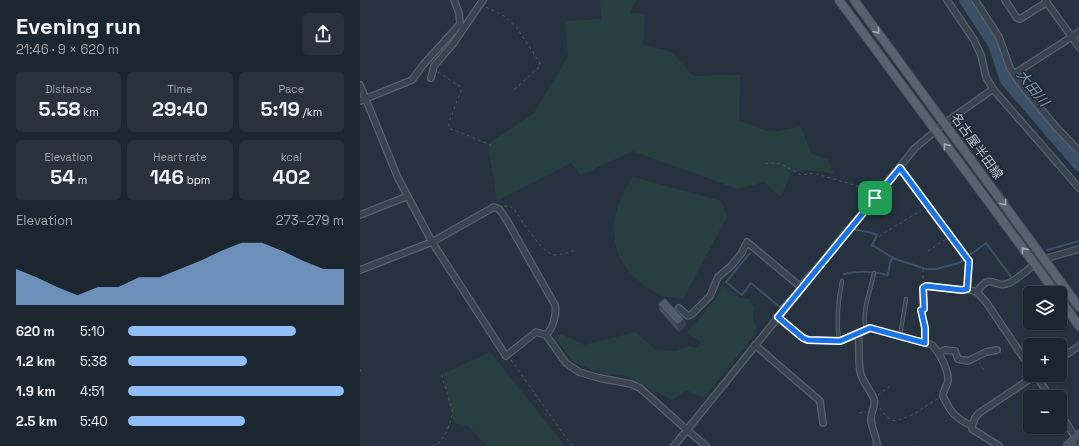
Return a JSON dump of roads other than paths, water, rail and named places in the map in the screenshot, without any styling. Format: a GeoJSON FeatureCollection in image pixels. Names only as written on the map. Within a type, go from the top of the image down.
{"type":"FeatureCollection","features":[{"type":"Feature","properties":{"kind":"main road","name":"名古屋半田線"},"geometry":{"type":"LineString","coordinates":[[839,0],[995,213],[1051,286]]}},
{"type":"Feature","properties":{"kind":"main road","name":"名古屋半田線"},"geometry":{"type":"LineString","coordinates":[[854,0],[1079,307]]}},
{"type":"Feature","properties":{"kind":"main road"},"geometry":{"type":"LineString","coordinates":[[1067,309],[1079,326]]}},
{"type":"Feature","properties":{"kind":"street"},"geometry":{"type":"LineString","coordinates":[[363,100],[416,77],[423,65],[460,24],[454,0]]}},
{"type":"Feature","properties":{"kind":"street"},"geometry":{"type":"LineString","coordinates":[[948,0],[974,40],[981,56],[986,77],[994,89],[1079,188]]}},
{"type":"Feature","properties":{"kind":"street"},"geometry":{"type":"LineString","coordinates":[[975,0],[999,37],[1010,68],[1022,86],[1056,127],[1078,149]]}},
{"type":"Feature","properties":{"kind":"street"},"geometry":{"type":"LineString","coordinates":[[1005,0],[1017,18],[1020,19],[1046,1],[1079,46]]}},
{"type":"Feature","properties":{"kind":"street"},"geometry":{"type":"LineString","coordinates":[[431,78],[434,66],[453,44],[481,2]]}},
{"type":"Feature","properties":{"kind":"street"},"geometry":{"type":"LineString","coordinates":[[1014,74],[1079,32]]}},
{"type":"Feature","properties":{"kind":"street"},"geometry":{"type":"LineString","coordinates":[[360,85],[363,100],[398,178],[432,242],[506,356],[536,332],[546,335],[570,366],[579,372],[599,378],[631,384],[640,388],[706,446]]}},
{"type":"Feature","properties":{"kind":"street"},"geometry":{"type":"LineString","coordinates":[[674,446],[915,148],[945,123],[994,89]]}},
{"type":"Feature","properties":{"kind":"street"},"geometry":{"type":"LineString","coordinates":[[900,168],[969,261],[967,289]]}},
{"type":"Feature","properties":{"kind":"street"},"geometry":{"type":"LineString","coordinates":[[360,215],[408,196]]}},
{"type":"Feature","properties":{"kind":"street"},"geometry":{"type":"LineString","coordinates":[[360,270],[432,242],[494,207],[499,209],[555,305],[556,313],[549,332],[546,335]]}},
{"type":"Feature","properties":{"kind":"street"},"geometry":{"type":"LineString","coordinates":[[679,308],[688,316],[692,314],[710,296],[718,277],[731,266],[741,254],[747,242],[802,288]]}},
{"type":"Feature","properties":{"kind":"street"},"geometry":{"type":"LineString","coordinates":[[1044,259],[1079,249]]}},
{"type":"Feature","properties":{"kind":"street"},"geometry":{"type":"LineString","coordinates":[[977,292],[985,282],[1001,284],[1009,283],[1035,264]]}},
{"type":"Feature","properties":{"kind":"street"},"geometry":{"type":"LineString","coordinates":[[924,309],[923,291],[924,287],[926,286],[962,290],[967,289],[977,292],[986,302],[1023,357]]}},
{"type":"Feature","properties":{"kind":"street"},"geometry":{"type":"LineString","coordinates":[[778,317],[803,338],[808,340],[847,340],[870,328],[932,345],[939,353],[948,377],[943,396],[952,413],[960,420],[972,426],[972,429],[999,446]]}},
{"type":"Feature","properties":{"kind":"street"},"geometry":{"type":"LineString","coordinates":[[858,334],[860,371],[864,383],[874,400],[874,407],[871,412],[871,422],[876,436],[877,446]]}},
{"type":"Feature","properties":{"kind":"street"},"geometry":{"type":"LineString","coordinates":[[755,345],[820,401],[822,423]]}},
{"type":"Feature","properties":{"kind":"street"},"geometry":{"type":"LineString","coordinates":[[1067,354],[1079,346]]}},
{"type":"Feature","properties":{"kind":"street"},"geometry":{"type":"LineString","coordinates":[[939,353],[945,350],[955,351],[958,360],[968,361],[986,352],[997,350]]}},
{"type":"Feature","properties":{"kind":"street"},"geometry":{"type":"LineString","coordinates":[[972,426],[979,413],[1026,382]]}},
{"type":"Feature","properties":{"kind":"street"},"geometry":{"type":"LineString","coordinates":[[1067,423],[1078,438],[1067,446]]}},
{"type":"Feature","properties":{"kind":"lane"},"geometry":{"type":"LineString","coordinates":[[866,330],[865,309],[870,284],[874,273]]}},
{"type":"Feature","properties":{"kind":"lane"},"geometry":{"type":"LineString","coordinates":[[839,341],[837,320],[842,281]]}},
{"type":"Feature","properties":{"kind":"lane"},"geometry":{"type":"LineString","coordinates":[[900,336],[906,299]]}},
{"type":"Feature","properties":{"kind":"waterway","name":"大田川"},"geometry":{"type":"LineString","coordinates":[[965,0],[994,44],[1006,80],[1079,165]]}},
{"type":"Feature","properties":{"kind":"waterway"},"geometry":{"type":"LineString","coordinates":[[800,282],[845,228],[869,232],[877,235],[872,245],[895,259],[926,269],[936,269],[959,263],[986,243],[1012,278]]}},
{"type":"Feature","properties":{"kind":"waterway"},"geometry":{"type":"LineString","coordinates":[[1047,250],[1079,241]]}},
{"type":"Feature","properties":{"kind":"waterway"},"geometry":{"type":"LineString","coordinates":[[750,253],[726,282],[742,295],[751,283],[780,307],[795,291]]}},
{"type":"Feature","properties":{"kind":"waterway"},"geometry":{"type":"LineString","coordinates":[[844,274],[866,272],[888,275],[890,263],[893,257]]}}]}
